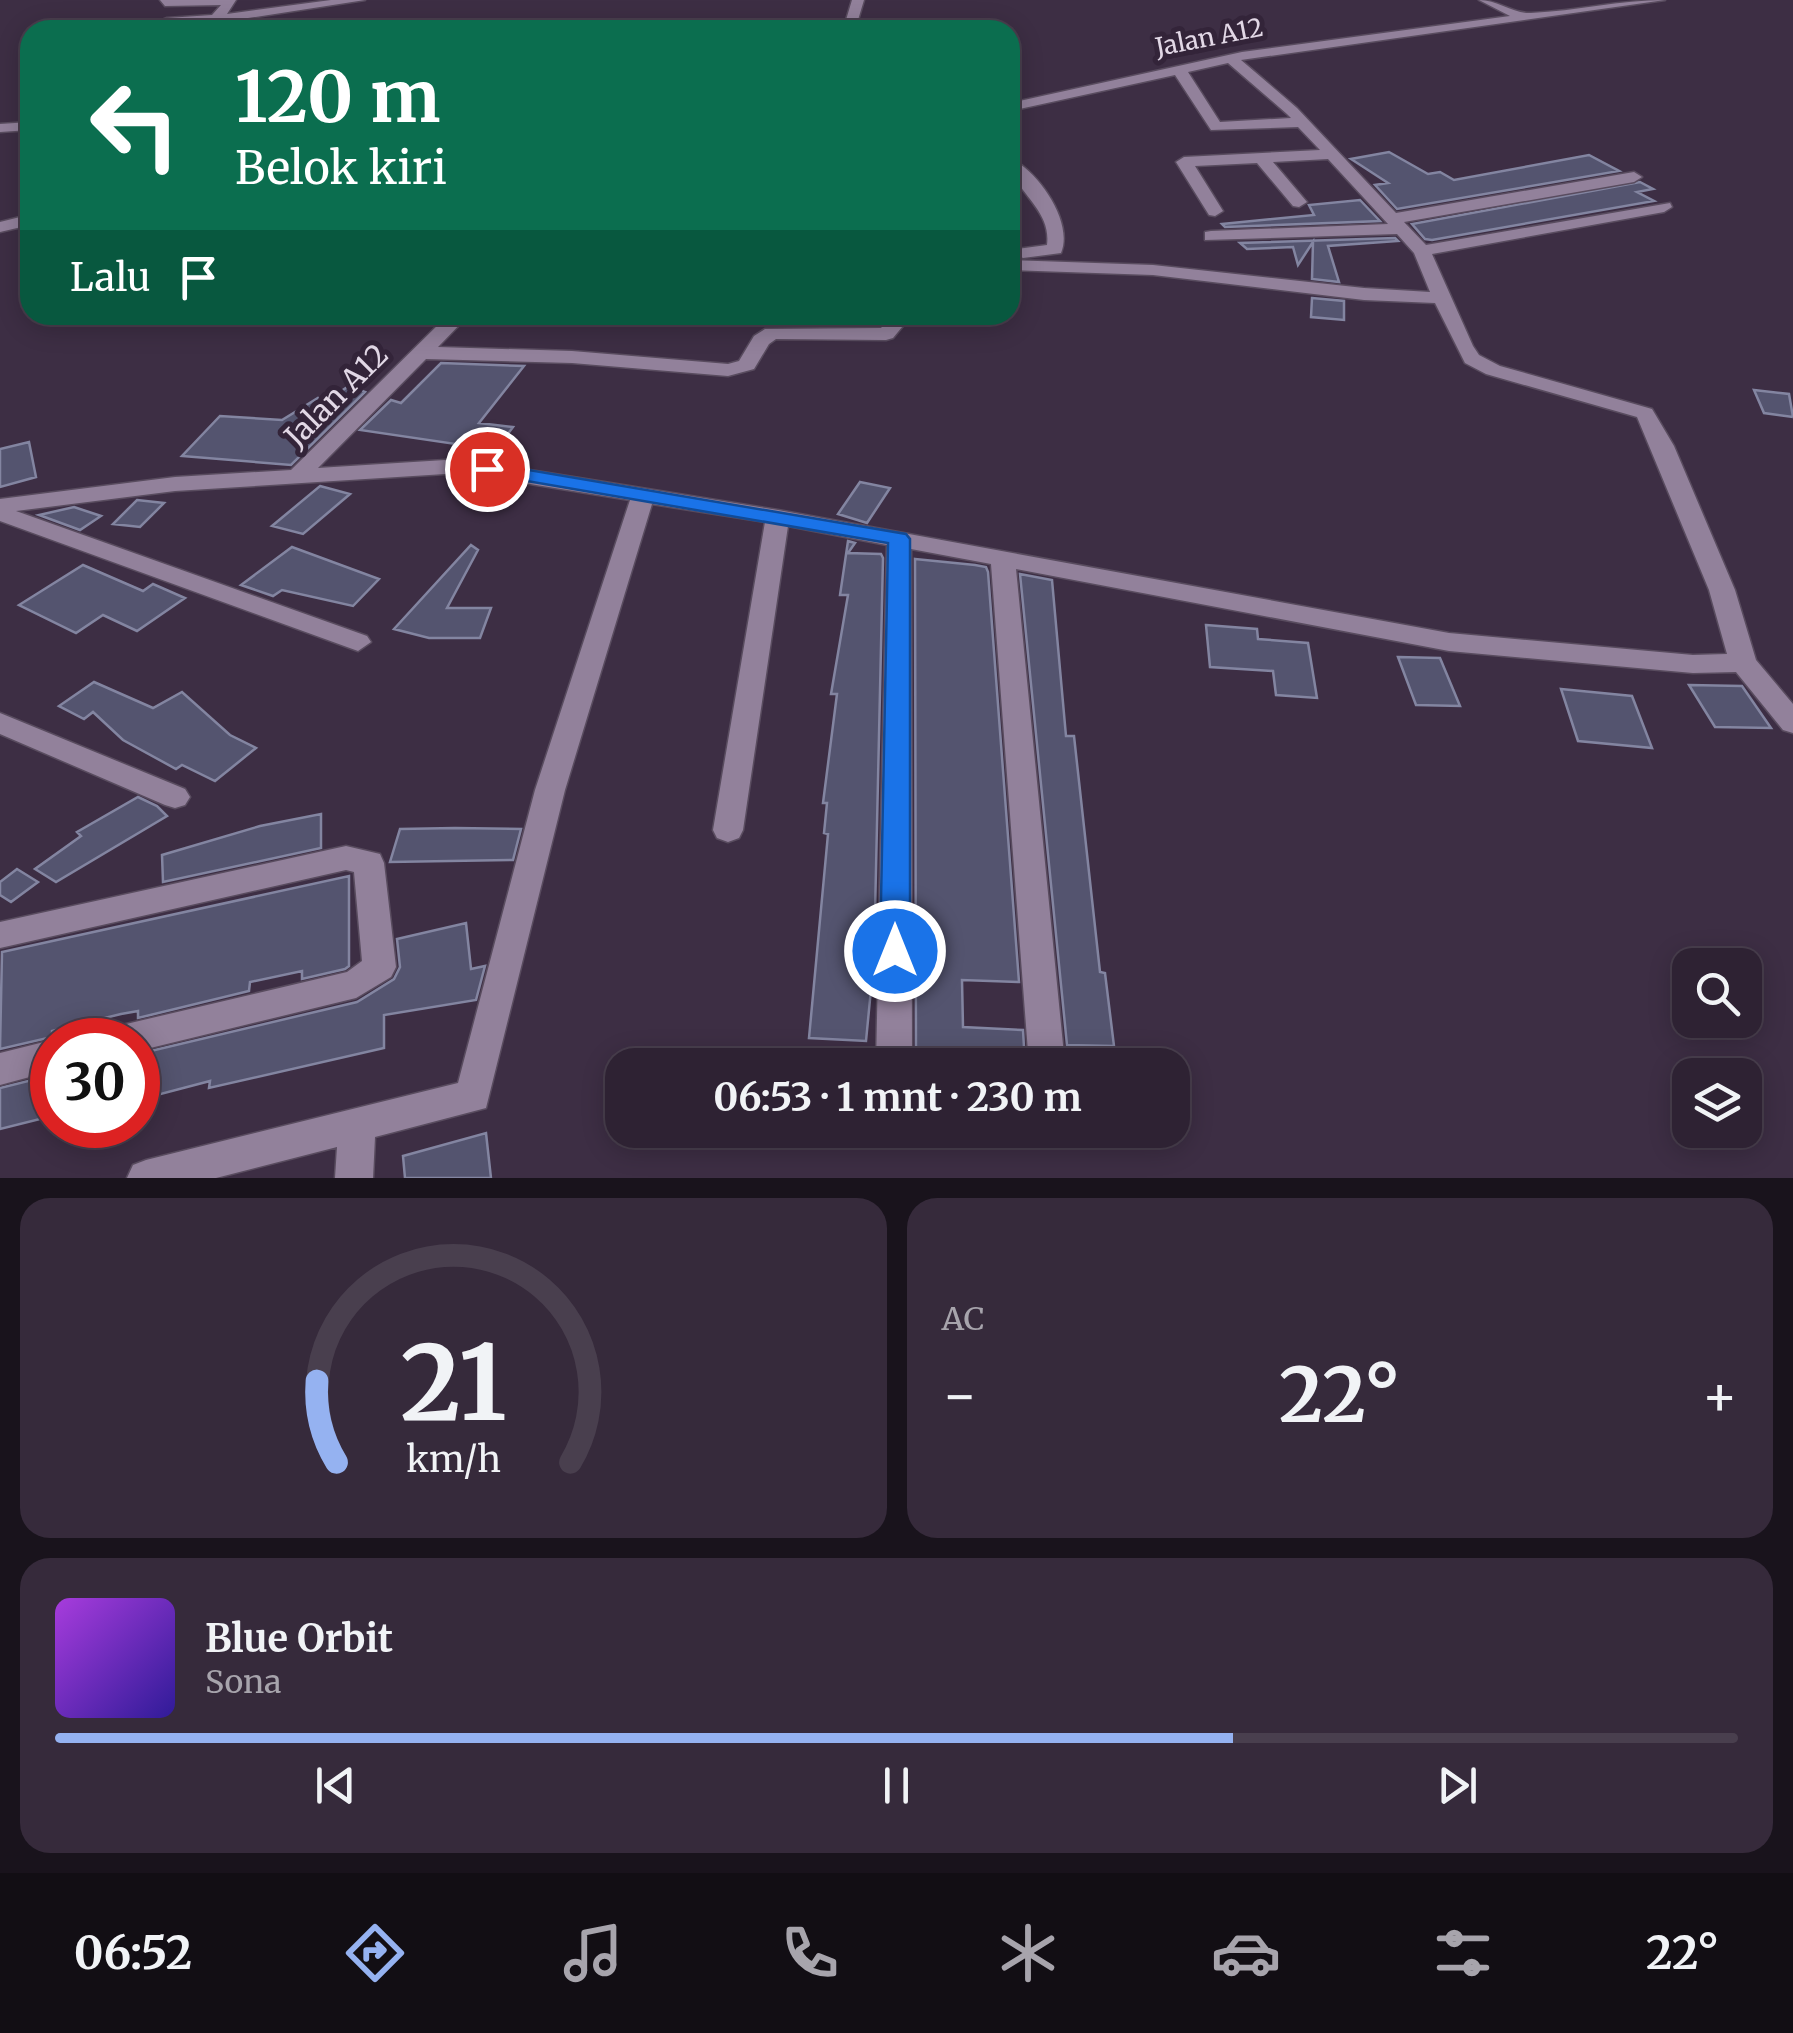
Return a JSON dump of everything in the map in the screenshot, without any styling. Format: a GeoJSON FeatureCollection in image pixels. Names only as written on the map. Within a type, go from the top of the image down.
{"type":"FeatureCollection","features":[{"type":"Feature","properties":{"kind":"street"},"geometry":{"type":"LineString","coordinates":[[216,20],[299,4],[359,0]]}},
{"type":"Feature","properties":{"kind":"street"},"geometry":{"type":"LineString","coordinates":[[1490,2],[1527,0]]}},
{"type":"Feature","properties":{"kind":"street","name":"Jalan A12"},"geometry":{"type":"LineString","coordinates":[[1020,105],[1232,60],[1659,0]]}},
{"type":"Feature","properties":{"kind":"street"},"geometry":{"type":"LineString","coordinates":[[216,20],[232,1]]}},
{"type":"Feature","properties":{"kind":"street"},"geometry":{"type":"LineString","coordinates":[[165,2],[232,1]]}},
{"type":"Feature","properties":{"kind":"street"},"geometry":{"type":"LineString","coordinates":[[1490,2],[1526,19]]}},
{"type":"Feature","properties":{"kind":"street"},"geometry":{"type":"LineString","coordinates":[[1232,60],[1303,122],[1422,251],[1463,346],[1481,366],[1645,413],[1663,446],[1722,590],[1744,662],[1793,723]]}},
{"type":"Feature","properties":{"kind":"street"},"geometry":{"type":"LineString","coordinates":[[1180,70],[1216,127],[1303,122]]}},
{"type":"Feature","properties":{"kind":"street"},"geometry":{"type":"LineString","coordinates":[[1215,211],[1184,162],[1332,154]]}},
{"type":"Feature","properties":{"kind":"street"},"geometry":{"type":"LineString","coordinates":[[1261,158],[1299,202]]}},
{"type":"Feature","properties":{"kind":"street"},"geometry":{"type":"LineString","coordinates":[[1020,175],[1048,207],[1058,240],[1055,250],[1020,253]]}},
{"type":"Feature","properties":{"kind":"street"},"geometry":{"type":"LineString","coordinates":[[1212,236],[1396,224],[1634,177]]}},
{"type":"Feature","properties":{"kind":"street"},"geometry":{"type":"LineString","coordinates":[[1422,251],[1664,207]]}},
{"type":"Feature","properties":{"kind":"street"},"geometry":{"type":"LineString","coordinates":[[1020,265],[1153,270],[1442,298]]}},
{"type":"Feature","properties":{"kind":"street","name":"Jalan A12"},"geometry":{"type":"LineString","coordinates":[[299,476],[449,325]]}},
{"type":"Feature","properties":{"kind":"street"},"geometry":{"type":"LineString","coordinates":[[421,353],[520,354],[728,370],[747,365],[761,340],[772,333],[886,334],[894,325]]}},
{"type":"Feature","properties":{"kind":"street"},"geometry":{"type":"LineString","coordinates":[[0,510],[175,484],[461,466],[778,517],[1450,642],[1620,659],[1744,662]]}},
{"type":"Feature","properties":{"kind":"street"},"geometry":{"type":"LineString","coordinates":[[146,1178],[473,1096],[550,790],[643,495]]}},
{"type":"Feature","properties":{"kind":"street"},"geometry":{"type":"LineString","coordinates":[[0,510],[358,642]]}},
{"type":"Feature","properties":{"kind":"street"},"geometry":{"type":"LineString","coordinates":[[728,830],[778,517]]}},
{"type":"Feature","properties":{"kind":"street"},"geometry":{"type":"LineString","coordinates":[[894,1048],[899,539]]}},
{"type":"Feature","properties":{"kind":"street"},"geometry":{"type":"LineString","coordinates":[[1003,559],[1046,1048]]}},
{"type":"Feature","properties":{"kind":"street"},"geometry":{"type":"LineString","coordinates":[[0,722],[176,796]]}},
{"type":"Feature","properties":{"kind":"street"},"geometry":{"type":"LineString","coordinates":[[0,936],[346,858],[370,863],[379,967],[370,977],[356,984],[160,1031]]}},
{"type":"Feature","properties":{"kind":"street"},"geometry":{"type":"LineString","coordinates":[[0,1069],[30,1062]]}},
{"type":"Feature","properties":{"kind":"street"},"geometry":{"type":"LineString","coordinates":[[354,1178],[358,1126]]}},
{"type":"Feature","properties":{"kind":"building"},"geometry":{"type":"Polygon","coordinates":[[[1389,152],[1428,174],[1440,172],[1454,180],[1589,155],[1619,171],[1397,209],[1375,185],[1388,183],[1351,159],[1389,152]]]}},
{"type":"Feature","properties":{"kind":"building"},"geometry":{"type":"Polygon","coordinates":[[[1640,182],[1653,189],[1637,192],[1654,201],[1432,240],[1425,239],[1412,224],[1640,182]]]}},
{"type":"Feature","properties":{"kind":"building"},"geometry":{"type":"Polygon","coordinates":[[[1360,200],[1380,221],[1225,227],[1222,224],[1314,215],[1309,205],[1360,200]]]}},
{"type":"Feature","properties":{"kind":"building"},"geometry":{"type":"Polygon","coordinates":[[[1395,238],[1398,241],[1328,246],[1339,282],[1312,279],[1313,242],[1298,265],[1293,247],[1247,249],[1240,243],[1395,238]]]}},
{"type":"Feature","properties":{"kind":"building"},"geometry":{"type":"Polygon","coordinates":[[[1312,298],[1344,301],[1344,320],[1311,317],[1312,298]]]}},
{"type":"Feature","properties":{"kind":"building"},"geometry":{"type":"Polygon","coordinates":[[[441,363],[524,366],[479,423],[513,427],[496,450],[360,430],[391,400],[401,403],[441,363]]]}},
{"type":"Feature","properties":{"kind":"building"},"geometry":{"type":"Polygon","coordinates":[[[349,386],[365,392],[291,465],[182,456],[220,416],[282,420],[318,398],[326,401],[349,386]]]}},
{"type":"Feature","properties":{"kind":"building"},"geometry":{"type":"Polygon","coordinates":[[[1754,390],[1789,394],[1793,417],[1764,413],[1754,390]]]}},
{"type":"Feature","properties":{"kind":"building"},"geometry":{"type":"Polygon","coordinates":[[[29,442],[36,477],[0,487],[0,449],[29,442]]]}},
{"type":"Feature","properties":{"kind":"building"},"geometry":{"type":"Polygon","coordinates":[[[860,482],[890,488],[867,523],[838,514],[860,482]]]}},
{"type":"Feature","properties":{"kind":"building"},"geometry":{"type":"Polygon","coordinates":[[[320,486],[350,494],[303,534],[272,526],[320,486]]]}},
{"type":"Feature","properties":{"kind":"building"},"geometry":{"type":"Polygon","coordinates":[[[137,500],[164,503],[140,527],[113,524],[137,500]]]}},
{"type":"Feature","properties":{"kind":"building"},"geometry":{"type":"Polygon","coordinates":[[[74,507],[101,516],[80,530],[39,515],[74,507]]]}},
{"type":"Feature","properties":{"kind":"building"},"geometry":{"type":"Polygon","coordinates":[[[848,541],[855,543],[848,553],[881,554],[883,558],[874,958],[866,1041],[809,1038],[828,834],[824,833],[827,803],[823,803],[837,694],[831,694],[848,595],[840,595],[848,541]]]}},
{"type":"Feature","properties":{"kind":"building"},"geometry":{"type":"Polygon","coordinates":[[[471,545],[478,550],[447,608],[491,608],[480,638],[429,638],[394,629],[471,545]]]}},
{"type":"Feature","properties":{"kind":"building"},"geometry":{"type":"Polygon","coordinates":[[[292,547],[379,579],[353,606],[282,590],[273,596],[241,585],[292,547]]]}},
{"type":"Feature","properties":{"kind":"building"},"geometry":{"type":"Polygon","coordinates":[[[915,559],[975,565],[986,567],[988,572],[1019,982],[962,980],[963,1027],[1023,1030],[1024,1048],[916,1048],[915,559]]]}},
{"type":"Feature","properties":{"kind":"building"},"geometry":{"type":"Polygon","coordinates":[[[83,565],[143,591],[153,584],[185,598],[137,631],[103,615],[76,633],[19,605],[83,565]]]}},
{"type":"Feature","properties":{"kind":"building"},"geometry":{"type":"Polygon","coordinates":[[[1020,574],[1052,580],[1066,736],[1074,736],[1100,972],[1105,973],[1114,1046],[1067,1045],[1020,574]]]}},
{"type":"Feature","properties":{"kind":"building"},"geometry":{"type":"Polygon","coordinates":[[[1206,625],[1257,629],[1258,639],[1308,643],[1317,698],[1276,695],[1273,671],[1210,667],[1206,625]]]}},
{"type":"Feature","properties":{"kind":"building"},"geometry":{"type":"Polygon","coordinates":[[[1398,657],[1440,658],[1460,706],[1416,705],[1398,657]]]}},
{"type":"Feature","properties":{"kind":"building"},"geometry":{"type":"Polygon","coordinates":[[[94,682],[153,708],[182,692],[230,735],[256,748],[215,781],[182,765],[176,769],[123,740],[93,712],[84,719],[59,706],[94,682]]]}},
{"type":"Feature","properties":{"kind":"building"},"geometry":{"type":"Polygon","coordinates":[[[1689,685],[1742,686],[1771,728],[1715,727],[1689,685]]]}},
{"type":"Feature","properties":{"kind":"building"},"geometry":{"type":"Polygon","coordinates":[[[1561,689],[1632,696],[1652,748],[1578,741],[1561,689]]]}},
{"type":"Feature","properties":{"kind":"building"},"geometry":{"type":"Polygon","coordinates":[[[138,797],[167,816],[56,882],[35,869],[81,836],[77,832],[138,797]]]}},
{"type":"Feature","properties":{"kind":"building"},"geometry":{"type":"Polygon","coordinates":[[[321,814],[321,848],[163,882],[162,855],[260,826],[321,814]]]}},
{"type":"Feature","properties":{"kind":"building"},"geometry":{"type":"Polygon","coordinates":[[[400,829],[521,829],[513,860],[390,862],[400,829]]]}},
{"type":"Feature","properties":{"kind":"building"},"geometry":{"type":"Polygon","coordinates":[[[17,869],[38,882],[11,902],[0,895],[0,882],[17,869]]]}},
{"type":"Feature","properties":{"kind":"building"},"geometry":{"type":"Polygon","coordinates":[[[349,876],[349,966],[345,969],[302,979],[302,971],[250,982],[249,991],[138,1018],[138,1011],[105,1018],[30,1018],[30,1042],[0,1049],[2,952],[349,876]]]}},
{"type":"Feature","properties":{"kind":"building"},"geometry":{"type":"Polygon","coordinates":[[[466,923],[471,969],[485,966],[476,1000],[384,1015],[384,1048],[209,1088],[210,1081],[160,1094],[160,1049],[357,1002],[394,979],[400,967],[397,939],[466,923]]]}},
{"type":"Feature","properties":{"kind":"building"},"geometry":{"type":"Polygon","coordinates":[[[30,1080],[30,1122],[0,1129],[0,1088],[30,1080]]]}},
{"type":"Feature","properties":{"kind":"building"},"geometry":{"type":"Polygon","coordinates":[[[486,1133],[491,1178],[405,1178],[403,1156],[486,1133]]]}},
{"type":"Feature","properties":{"kind":"route"},"geometry":{"type":"LineString","coordinates":[[487,469],[899,539],[895,951]]}}]}
